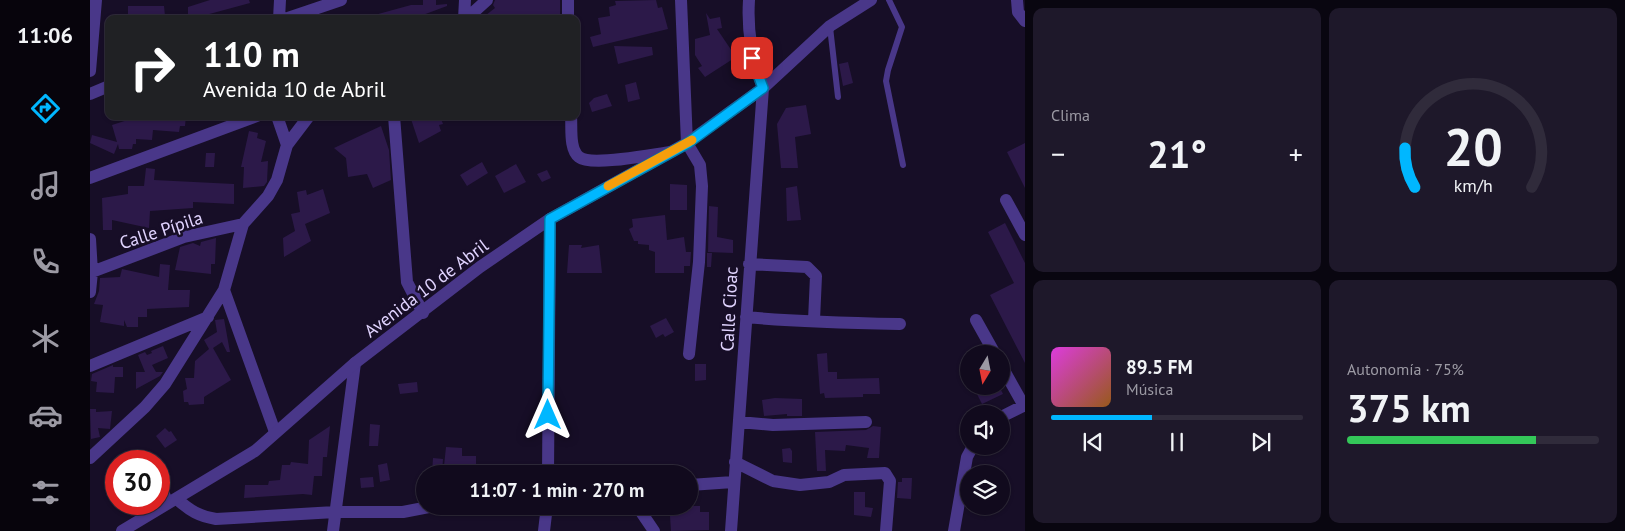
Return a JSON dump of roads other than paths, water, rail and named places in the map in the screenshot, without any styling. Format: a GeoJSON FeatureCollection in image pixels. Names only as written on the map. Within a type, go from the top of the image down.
{"type":"FeatureCollection","features":[{"type":"Feature","properties":{"kind":"street"},"geometry":{"type":"LineString","coordinates":[[90,3],[96,0]]}},
{"type":"Feature","properties":{"kind":"street"},"geometry":{"type":"LineString","coordinates":[[90,71],[96,0]]}},
{"type":"Feature","properties":{"kind":"street"},"geometry":{"type":"LineString","coordinates":[[279,15],[280,0]]}},
{"type":"Feature","properties":{"kind":"street"},"geometry":{"type":"LineString","coordinates":[[298,15],[341,0]]}},
{"type":"Feature","properties":{"kind":"street"},"geometry":{"type":"LineString","coordinates":[[465,0],[465,15]]}},
{"type":"Feature","properties":{"kind":"street"},"geometry":{"type":"LineString","coordinates":[[470,15],[487,0]]}},
{"type":"Feature","properties":{"kind":"street"},"geometry":{"type":"LineString","coordinates":[[568,0],[568,15]]}},
{"type":"Feature","properties":{"kind":"street"},"geometry":{"type":"LineString","coordinates":[[681,0],[688,143],[700,165],[702,196],[699,262],[689,354]]}},
{"type":"Feature","properties":{"kind":"street"},"geometry":{"type":"LineString","coordinates":[[749,0],[747,25],[752,58],[763,88]]}},
{"type":"Feature","properties":{"kind":"street","name":"Avenida 10 de Abril"},"geometry":{"type":"LineString","coordinates":[[130,529],[255,451],[355,364],[480,268],[550,219],[688,143],[763,88],[830,26],[871,0]]}},
{"type":"Feature","properties":{"kind":"street"},"geometry":{"type":"LineString","coordinates":[[1016,0],[1018,12],[1025,21]]}},
{"type":"Feature","properties":{"kind":"street"},"geometry":{"type":"LineString","coordinates":[[90,94],[105,88]]}},
{"type":"Feature","properties":{"kind":"street","name":"Calle Cioac"},"geometry":{"type":"LineString","coordinates":[[731,531],[733,482],[763,88]]}},
{"type":"Feature","properties":{"kind":"street"},"geometry":{"type":"LineString","coordinates":[[90,178],[246,120]]}},
{"type":"Feature","properties":{"kind":"street"},"geometry":{"type":"LineString","coordinates":[[278,120],[287,145]]}},
{"type":"Feature","properties":{"kind":"street"},"geometry":{"type":"LineString","coordinates":[[90,458],[145,407],[165,384],[208,317],[224,290],[243,224],[268,196],[277,180],[287,145],[306,120]]}},
{"type":"Feature","properties":{"kind":"street"},"geometry":{"type":"LineString","coordinates":[[394,120],[407,282],[423,313]]}},
{"type":"Feature","properties":{"kind":"street"},"geometry":{"type":"LineString","coordinates":[[571,120],[573,149],[580,158],[592,162],[671,152]]}},
{"type":"Feature","properties":{"kind":"street"},"geometry":{"type":"LineString","coordinates":[[1006,200],[1025,235]]}},
{"type":"Feature","properties":{"kind":"street"},"geometry":{"type":"LineString","coordinates":[[548,465],[550,219]]}},
{"type":"Feature","properties":{"kind":"street","name":"Calle Pípila"},"geometry":{"type":"LineString","coordinates":[[92,272],[184,237],[243,224]]}},
{"type":"Feature","properties":{"kind":"street"},"geometry":{"type":"LineString","coordinates":[[90,239],[92,272],[90,292]]}},
{"type":"Feature","properties":{"kind":"street"},"geometry":{"type":"LineString","coordinates":[[749,264],[807,267],[813,271],[816,276],[814,320]]}},
{"type":"Feature","properties":{"kind":"street"},"geometry":{"type":"LineString","coordinates":[[224,290],[275,432]]}},
{"type":"Feature","properties":{"kind":"street"},"geometry":{"type":"LineString","coordinates":[[90,366],[208,317]]}},
{"type":"Feature","properties":{"kind":"street"},"geometry":{"type":"LineString","coordinates":[[746,318],[814,320],[849,324],[900,324]]}},
{"type":"Feature","properties":{"kind":"street"},"geometry":{"type":"LineString","coordinates":[[976,320],[990,345]]}},
{"type":"Feature","properties":{"kind":"street"},"geometry":{"type":"LineString","coordinates":[[333,531],[355,364]]}},
{"type":"Feature","properties":{"kind":"street"},"geometry":{"type":"LineString","coordinates":[[1010,381],[1024,406],[1010,413]]}},
{"type":"Feature","properties":{"kind":"street"},"geometry":{"type":"LineString","coordinates":[[739,422],[773,425],[866,422]]}},
{"type":"Feature","properties":{"kind":"street"},"geometry":{"type":"LineString","coordinates":[[954,531],[968,455]]}},
{"type":"Feature","properties":{"kind":"street"},"geometry":{"type":"LineString","coordinates":[[735,462],[773,481],[800,485],[828,482],[844,476],[885,473],[889,476],[886,531]]}},
{"type":"Feature","properties":{"kind":"street"},"geometry":{"type":"LineString","coordinates":[[698,484],[733,482]]}},
{"type":"Feature","properties":{"kind":"street"},"geometry":{"type":"LineString","coordinates":[[175,501],[190,511],[216,519],[334,512],[403,512],[416,509]]}},
{"type":"Feature","properties":{"kind":"street"},"geometry":{"type":"LineString","coordinates":[[544,531],[545,515]]}},
{"type":"Feature","properties":{"kind":"street"},"geometry":{"type":"LineString","coordinates":[[643,515],[654,531]]}},
{"type":"Feature","properties":{"kind":"lane"},"geometry":{"type":"LineString","coordinates":[[889,0],[902,27],[886,82],[903,165]]}},
{"type":"Feature","properties":{"kind":"lane"},"geometry":{"type":"LineString","coordinates":[[830,26],[838,98]]}},
{"type":"Feature","properties":{"kind":"lane"},"geometry":{"type":"LineString","coordinates":[[170,494],[175,501]]}}]}
